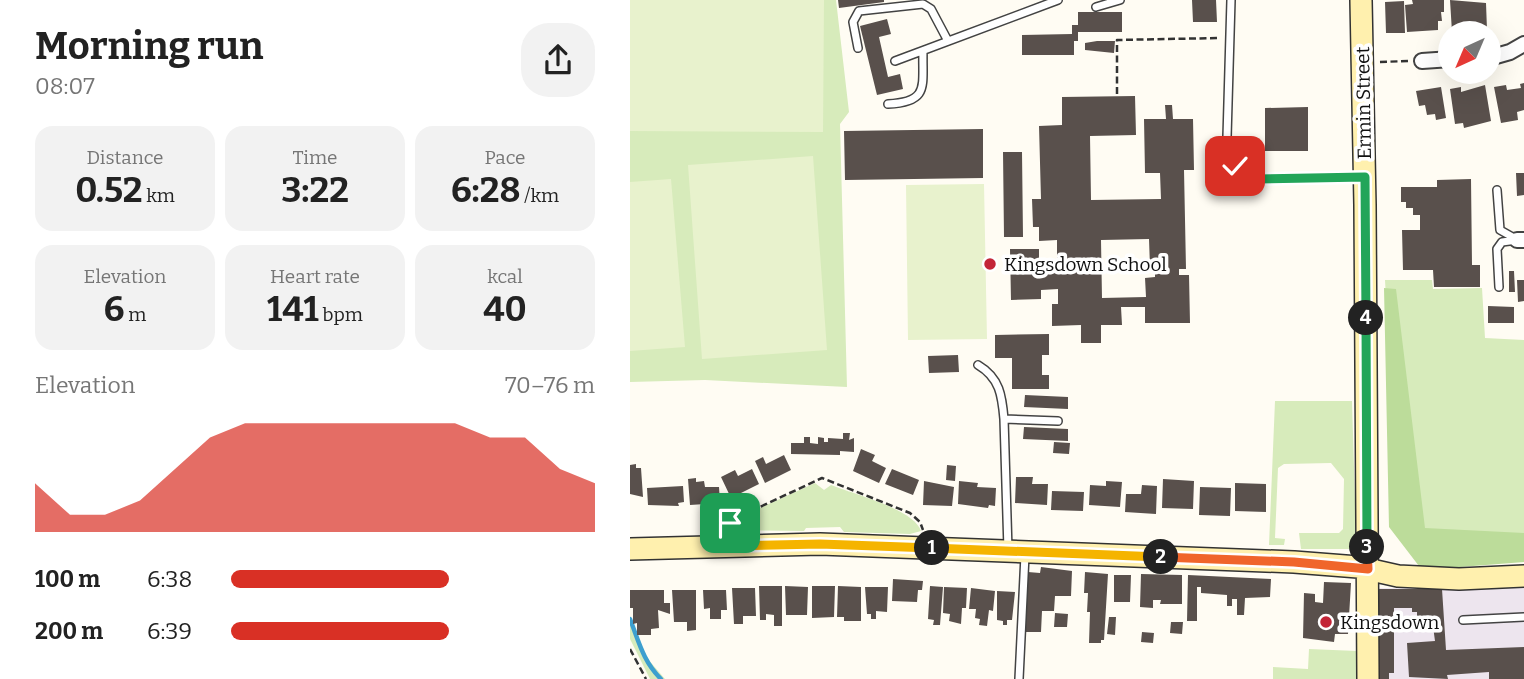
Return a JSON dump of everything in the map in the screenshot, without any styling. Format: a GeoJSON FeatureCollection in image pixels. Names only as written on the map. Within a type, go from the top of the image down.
{"type":"FeatureCollection","features":[{"type":"Feature","properties":{"kind":"main road","name":"Ermin Street"},"geometry":{"type":"LineString","coordinates":[[1361,0],[1365,177],[1368,679]]}},
{"type":"Feature","properties":{"kind":"main road"},"geometry":{"type":"LineString","coordinates":[[630,549],[820,544],[1294,562],[1368,569],[1398,576],[1524,576]]}},
{"type":"Feature","properties":{"kind":"street"},"geometry":{"type":"LineString","coordinates":[[1502,54],[1524,44]]}},
{"type":"Feature","properties":{"kind":"street"},"geometry":{"type":"LineString","coordinates":[[1422,61],[1438,60]]}},
{"type":"Feature","properties":{"kind":"lane"},"geometry":{"type":"LineString","coordinates":[[895,61],[1058,0]]}},
{"type":"Feature","properties":{"kind":"lane"},"geometry":{"type":"LineString","coordinates":[[1096,7],[1120,0]]}},
{"type":"Feature","properties":{"kind":"lane"},"geometry":{"type":"LineString","coordinates":[[1231,0],[1227,136],[1228,151],[1235,166],[1242,174],[1256,179],[1365,177]]}},
{"type":"Feature","properties":{"kind":"lane"},"geometry":{"type":"LineString","coordinates":[[858,48],[853,22],[859,11],[919,3],[931,9],[948,41]]}},
{"type":"Feature","properties":{"kind":"lane"},"geometry":{"type":"LineString","coordinates":[[888,104],[908,103],[916,99],[922,85],[923,51]]}},
{"type":"Feature","properties":{"kind":"lane"},"geometry":{"type":"LineString","coordinates":[[1497,190],[1500,230],[1520,240]]}},
{"type":"Feature","properties":{"kind":"lane"},"geometry":{"type":"LineString","coordinates":[[1499,287],[1497,249],[1502,242],[1520,240]]}},
{"type":"Feature","properties":{"kind":"lane"},"geometry":{"type":"LineString","coordinates":[[978,365],[987,370],[1001,390],[1017,551],[1019,679]]}},
{"type":"Feature","properties":{"kind":"lane"},"geometry":{"type":"LineString","coordinates":[[1004,419],[1058,421]]}},
{"type":"Feature","properties":{"kind":"lane"},"geometry":{"type":"LineString","coordinates":[[1463,620],[1524,617]]}},
{"type":"Feature","properties":{"kind":"path"},"geometry":{"type":"LineString","coordinates":[[1117,94],[1117,40],[1230,37]]}},
{"type":"Feature","properties":{"kind":"path"},"geometry":{"type":"LineString","coordinates":[[727,546],[728,529],[734,519],[822,478],[916,517],[923,529],[924,548]]}},
{"type":"Feature","properties":{"kind":"path"},"geometry":{"type":"LineString","coordinates":[[630,649],[646,679]]}},
{"type":"Feature","properties":{"kind":"shaded area"},"geometry":{"type":"Polygon","coordinates":[[[1376,588],[1524,588],[1524,679],[1377,679],[1376,588]]]}},
{"type":"Feature","properties":{"kind":"green space"},"geometry":{"type":"Polygon","coordinates":[[[630,0],[836,0],[849,112],[840,124],[847,387],[705,380],[630,382],[630,0]]]}},
{"type":"Feature","properties":{"kind":"green space"},"geometry":{"type":"Polygon","coordinates":[[[630,0],[824,0],[823,132],[630,131],[630,0]]]}},
{"type":"Feature","properties":{"kind":"green space"},"geometry":{"type":"Polygon","coordinates":[[[813,156],[827,350],[702,359],[688,165],[813,156]]]}},
{"type":"Feature","properties":{"kind":"green space"},"geometry":{"type":"Polygon","coordinates":[[[671,179],[685,347],[630,351],[630,182],[671,179]]]}},
{"type":"Feature","properties":{"kind":"green space"},"geometry":{"type":"Polygon","coordinates":[[[984,184],[987,339],[908,340],[906,185],[984,184]]]}},
{"type":"Feature","properties":{"kind":"green space"},"geometry":{"type":"Polygon","coordinates":[[[1385,280],[1432,280],[1433,289],[1482,288],[1485,338],[1524,340],[1524,545],[1414,545],[1398,518],[1385,280]]]}},
{"type":"Feature","properties":{"kind":"green space"},"geometry":{"type":"Polygon","coordinates":[[[1384,288],[1396,289],[1425,528],[1524,533],[1524,562],[1422,570],[1389,527],[1384,288]]]}},
{"type":"Feature","properties":{"kind":"green space"},"geometry":{"type":"Polygon","coordinates":[[[1275,401],[1352,401],[1356,535],[1349,549],[1301,549],[1299,533],[1339,533],[1343,529],[1344,479],[1331,463],[1284,464],[1278,468],[1275,538],[1285,539],[1284,545],[1269,545],[1275,401]]]}},
{"type":"Feature","properties":{"kind":"green space"},"geometry":{"type":"Polygon","coordinates":[[[815,483],[824,490],[831,485],[895,509],[916,523],[921,531],[910,534],[844,532],[840,527],[806,528],[804,531],[732,530],[733,524],[744,515],[815,483]]]}},
{"type":"Feature","properties":{"kind":"green space"},"geometry":{"type":"Polygon","coordinates":[[[630,621],[647,658],[665,679],[650,679],[630,639],[630,621]]]}},
{"type":"Feature","properties":{"kind":"green space"},"geometry":{"type":"Polygon","coordinates":[[[1309,649],[1357,651],[1356,679],[1273,679],[1273,667],[1308,669],[1309,649]]]}},
{"type":"Feature","properties":{"kind":"building"},"geometry":{"type":"Polygon","coordinates":[[[838,0],[884,0],[884,2],[839,8],[838,0]]]}},
{"type":"Feature","properties":{"kind":"building"},"geometry":{"type":"Polygon","coordinates":[[[1192,0],[1216,0],[1217,22],[1193,22],[1192,0]]]}},
{"type":"Feature","properties":{"kind":"building"},"geometry":{"type":"Polygon","coordinates":[[[1412,0],[1444,0],[1444,12],[1441,12],[1442,21],[1438,21],[1438,30],[1407,32],[1405,5],[1413,4],[1412,0]]]}},
{"type":"Feature","properties":{"kind":"building"},"geometry":{"type":"Polygon","coordinates":[[[1450,0],[1486,3],[1487,21],[1451,21],[1450,0]]]}},
{"type":"Feature","properties":{"kind":"building"},"geometry":{"type":"Polygon","coordinates":[[[1404,1],[1405,33],[1386,33],[1385,2],[1404,1]]]}},
{"type":"Feature","properties":{"kind":"building"},"geometry":{"type":"Polygon","coordinates":[[[1078,12],[1122,12],[1122,32],[1078,32],[1078,41],[1074,41],[1074,55],[1022,55],[1022,35],[1072,34],[1072,25],[1078,25],[1078,12]]]}},
{"type":"Feature","properties":{"kind":"building"},"geometry":{"type":"Polygon","coordinates":[[[887,19],[891,34],[879,37],[888,77],[900,74],[903,89],[877,95],[860,26],[887,19]]]}},
{"type":"Feature","properties":{"kind":"building"},"geometry":{"type":"Polygon","coordinates":[[[1115,41],[1114,53],[1085,50],[1085,43],[1115,41]]]}},
{"type":"Feature","properties":{"kind":"building"},"geometry":{"type":"Polygon","coordinates":[[[1524,83],[1524,110],[1517,112],[1518,120],[1501,123],[1494,87],[1506,85],[1507,90],[1521,88],[1520,84],[1524,83]]]}},
{"type":"Feature","properties":{"kind":"building"},"geometry":{"type":"Polygon","coordinates":[[[1485,85],[1491,121],[1464,128],[1463,123],[1455,124],[1450,89],[1461,87],[1461,92],[1485,85]]]}},
{"type":"Feature","properties":{"kind":"building"},"geometry":{"type":"Polygon","coordinates":[[[1441,87],[1446,118],[1436,120],[1435,114],[1427,115],[1425,105],[1419,106],[1416,91],[1441,87]]]}},
{"type":"Feature","properties":{"kind":"building"},"geometry":{"type":"Polygon","coordinates":[[[1135,96],[1136,135],[1090,136],[1091,200],[1161,199],[1160,173],[1145,173],[1144,119],[1166,119],[1165,105],[1172,105],[1173,119],[1193,119],[1194,170],[1184,170],[1186,269],[1179,269],[1179,275],[1189,275],[1190,323],[1145,323],[1145,307],[1121,307],[1122,325],[1101,325],[1101,343],[1081,343],[1081,325],[1052,326],[1052,304],[1058,304],[1058,289],[1041,290],[1041,299],[1011,300],[1010,249],[1039,249],[1039,260],[1057,260],[1057,240],[1039,241],[1039,227],[1033,227],[1032,199],[1041,199],[1039,126],[1062,125],[1062,97],[1135,96]],[[1149,239],[1101,240],[1102,298],[1146,297],[1145,278],[1155,277],[1155,267],[1150,267],[1149,239]]]}},
{"type":"Feature","properties":{"kind":"building"},"geometry":{"type":"Polygon","coordinates":[[[1308,107],[1308,151],[1265,151],[1265,108],[1308,107]]]}},
{"type":"Feature","properties":{"kind":"building"},"geometry":{"type":"Polygon","coordinates":[[[983,129],[983,178],[845,180],[844,131],[983,129]]]}},
{"type":"Feature","properties":{"kind":"building"},"geometry":{"type":"Polygon","coordinates":[[[1003,152],[1022,152],[1023,237],[1004,237],[1003,152]]]}},
{"type":"Feature","properties":{"kind":"building"},"geometry":{"type":"Polygon","coordinates":[[[1516,173],[1524,173],[1524,195],[1517,196],[1516,173]]]}},
{"type":"Feature","properties":{"kind":"building"},"geometry":{"type":"Polygon","coordinates":[[[1471,179],[1472,265],[1480,265],[1480,287],[1434,287],[1433,270],[1403,270],[1402,230],[1420,230],[1420,215],[1413,215],[1413,208],[1406,208],[1406,202],[1401,202],[1401,187],[1437,187],[1437,180],[1471,179]]]}},
{"type":"Feature","properties":{"kind":"building"},"geometry":{"type":"Polygon","coordinates":[[[1509,271],[1514,271],[1515,292],[1509,292],[1509,271]]]}},
{"type":"Feature","properties":{"kind":"building"},"geometry":{"type":"Polygon","coordinates":[[[1517,280],[1524,280],[1524,301],[1518,302],[1517,280]]]}},
{"type":"Feature","properties":{"kind":"building"},"geometry":{"type":"Polygon","coordinates":[[[1488,306],[1514,307],[1514,323],[1488,323],[1488,306]]]}},
{"type":"Feature","properties":{"kind":"building"},"geometry":{"type":"Polygon","coordinates":[[[1049,334],[1049,355],[1042,355],[1042,375],[1049,375],[1049,389],[1012,389],[1012,358],[995,358],[995,335],[1049,334]]]}},
{"type":"Feature","properties":{"kind":"building"},"geometry":{"type":"Polygon","coordinates":[[[958,355],[959,372],[929,373],[928,356],[958,355]]]}},
{"type":"Feature","properties":{"kind":"building"},"geometry":{"type":"Polygon","coordinates":[[[1025,395],[1068,397],[1068,409],[1024,407],[1025,395]]]}},
{"type":"Feature","properties":{"kind":"building"},"geometry":{"type":"Polygon","coordinates":[[[1024,427],[1068,429],[1068,441],[1023,439],[1024,427]]]}},
{"type":"Feature","properties":{"kind":"building"},"geometry":{"type":"Polygon","coordinates":[[[843,433],[850,433],[849,440],[854,438],[854,452],[840,451],[840,455],[791,454],[791,443],[804,443],[804,437],[810,437],[810,443],[818,444],[818,437],[828,442],[828,438],[843,439],[843,433]]]}},
{"type":"Feature","properties":{"kind":"building"},"geometry":{"type":"Polygon","coordinates":[[[1054,442],[1070,443],[1069,454],[1053,453],[1054,442]]]}},
{"type":"Feature","properties":{"kind":"building"},"geometry":{"type":"Polygon","coordinates":[[[861,449],[875,455],[872,461],[886,468],[879,483],[853,471],[861,449]]]}},
{"type":"Feature","properties":{"kind":"building"},"geometry":{"type":"Polygon","coordinates":[[[784,455],[791,470],[765,483],[755,461],[763,457],[766,464],[784,455]]]}},
{"type":"Feature","properties":{"kind":"building"},"geometry":{"type":"Polygon","coordinates":[[[636,464],[636,468],[641,468],[643,497],[630,494],[630,465],[636,464]]]}},
{"type":"Feature","properties":{"kind":"building"},"geometry":{"type":"Polygon","coordinates":[[[947,465],[956,466],[955,481],[946,480],[947,465]]]}},
{"type":"Feature","properties":{"kind":"building"},"geometry":{"type":"Polygon","coordinates":[[[752,469],[759,484],[731,498],[721,477],[735,470],[738,476],[752,469]]]}},
{"type":"Feature","properties":{"kind":"building"},"geometry":{"type":"Polygon","coordinates":[[[892,469],[919,480],[913,495],[885,484],[892,469]]]}},
{"type":"Feature","properties":{"kind":"building"},"geometry":{"type":"Polygon","coordinates":[[[1016,477],[1033,477],[1032,484],[1048,484],[1047,505],[1015,503],[1016,477]]]}},
{"type":"Feature","properties":{"kind":"building"},"geometry":{"type":"Polygon","coordinates":[[[696,478],[696,482],[704,481],[705,487],[719,487],[720,503],[690,505],[688,479],[696,478]]]}},
{"type":"Feature","properties":{"kind":"building"},"geometry":{"type":"Polygon","coordinates":[[[1163,479],[1194,481],[1193,509],[1162,508],[1163,479]]]}},
{"type":"Feature","properties":{"kind":"building"},"geometry":{"type":"Polygon","coordinates":[[[924,481],[954,487],[952,506],[923,505],[924,481]]]}},
{"type":"Feature","properties":{"kind":"building"},"geometry":{"type":"Polygon","coordinates":[[[959,481],[978,483],[977,487],[996,488],[995,506],[989,505],[988,508],[958,504],[959,481]]]}},
{"type":"Feature","properties":{"kind":"building"},"geometry":{"type":"Polygon","coordinates":[[[1106,481],[1122,482],[1120,507],[1089,505],[1090,485],[1106,486],[1106,481]]]}},
{"type":"Feature","properties":{"kind":"building"},"geometry":{"type":"Polygon","coordinates":[[[1235,483],[1266,484],[1266,512],[1235,511],[1235,483]]]}},
{"type":"Feature","properties":{"kind":"building"},"geometry":{"type":"Polygon","coordinates":[[[1142,485],[1157,486],[1156,514],[1125,512],[1126,494],[1141,494],[1142,485]]]}},
{"type":"Feature","properties":{"kind":"building"},"geometry":{"type":"Polygon","coordinates":[[[683,486],[684,502],[678,503],[679,506],[648,505],[647,488],[683,486]]]}},
{"type":"Feature","properties":{"kind":"building"},"geometry":{"type":"Polygon","coordinates":[[[1200,487],[1231,488],[1230,516],[1199,515],[1200,487]]]}},
{"type":"Feature","properties":{"kind":"building"},"geometry":{"type":"Polygon","coordinates":[[[1052,491],[1084,492],[1083,511],[1051,510],[1052,491]]]}},
{"type":"Feature","properties":{"kind":"building"},"geometry":{"type":"Polygon","coordinates":[[[1041,567],[1072,571],[1071,596],[1055,596],[1054,611],[1042,611],[1041,632],[1025,632],[1028,572],[1040,573],[1041,567]]]}},
{"type":"Feature","properties":{"kind":"building"},"geometry":{"type":"Polygon","coordinates":[[[1085,572],[1108,574],[1104,640],[1101,640],[1101,643],[1089,643],[1090,612],[1087,612],[1088,593],[1084,593],[1085,572]]]}},
{"type":"Feature","properties":{"kind":"building"},"geometry":{"type":"Polygon","coordinates":[[[1141,574],[1182,575],[1182,604],[1160,604],[1161,600],[1153,600],[1153,608],[1140,607],[1141,574]]]}},
{"type":"Feature","properties":{"kind":"building"},"geometry":{"type":"Polygon","coordinates":[[[1114,575],[1131,575],[1130,602],[1114,602],[1114,575]]]}},
{"type":"Feature","properties":{"kind":"building"},"geometry":{"type":"Polygon","coordinates":[[[1188,575],[1271,579],[1270,597],[1245,598],[1244,615],[1237,615],[1237,599],[1232,599],[1232,606],[1227,606],[1227,595],[1201,593],[1201,587],[1197,587],[1197,621],[1187,621],[1188,575]]]}},
{"type":"Feature","properties":{"kind":"building"},"geometry":{"type":"Polygon","coordinates":[[[893,579],[923,581],[922,590],[918,590],[917,602],[892,601],[893,579]]]}},
{"type":"Feature","properties":{"kind":"building","name":"Kingsdown"},"geometry":{"type":"Polygon","coordinates":[[[1324,582],[1351,583],[1348,634],[1335,634],[1334,642],[1303,638],[1304,593],[1315,594],[1315,602],[1323,603],[1324,582]]]}},
{"type":"Feature","properties":{"kind":"building"},"geometry":{"type":"Polygon","coordinates":[[[759,586],[782,586],[782,626],[774,626],[774,615],[766,614],[766,620],[760,620],[759,586]]]}},
{"type":"Feature","properties":{"kind":"building"},"geometry":{"type":"Polygon","coordinates":[[[785,586],[808,587],[807,615],[786,615],[785,586]]]}},
{"type":"Feature","properties":{"kind":"building"},"geometry":{"type":"Polygon","coordinates":[[[812,586],[835,586],[834,617],[812,618],[812,586]]]}},
{"type":"Feature","properties":{"kind":"building"},"geometry":{"type":"Polygon","coordinates":[[[838,586],[861,587],[861,621],[844,621],[844,617],[837,617],[838,586]]]}},
{"type":"Feature","properties":{"kind":"building"},"geometry":{"type":"Polygon","coordinates":[[[930,586],[943,587],[940,625],[933,625],[934,620],[928,619],[930,586]]]}},
{"type":"Feature","properties":{"kind":"building"},"geometry":{"type":"Polygon","coordinates":[[[865,587],[888,587],[887,612],[876,611],[876,619],[871,619],[871,614],[867,614],[865,587]]]}},
{"type":"Feature","properties":{"kind":"building"},"geometry":{"type":"Polygon","coordinates":[[[944,587],[967,588],[966,608],[962,608],[961,624],[949,621],[950,614],[943,613],[944,587]]]}},
{"type":"Feature","properties":{"kind":"building"},"geometry":{"type":"Polygon","coordinates":[[[732,588],[755,588],[756,616],[743,616],[743,624],[734,624],[732,588]]]}},
{"type":"Feature","properties":{"kind":"building"},"geometry":{"type":"Polygon","coordinates":[[[971,588],[995,591],[993,611],[989,610],[987,626],[979,625],[980,619],[975,618],[976,609],[969,609],[971,588]]]}},
{"type":"Feature","properties":{"kind":"building"},"geometry":{"type":"Polygon","coordinates":[[[1377,589],[1442,589],[1446,650],[1524,647],[1524,679],[1489,679],[1489,672],[1447,675],[1448,679],[1409,677],[1407,643],[1435,641],[1432,619],[1417,619],[1417,612],[1412,612],[1412,608],[1394,608],[1394,673],[1389,673],[1389,679],[1377,679],[1377,589]]]}},
{"type":"Feature","properties":{"kind":"building"},"geometry":{"type":"Polygon","coordinates":[[[630,590],[664,590],[664,603],[670,603],[670,614],[658,610],[659,628],[651,629],[651,635],[637,635],[637,623],[633,624],[633,608],[630,608],[630,590]]]}},
{"type":"Feature","properties":{"kind":"building"},"geometry":{"type":"Polygon","coordinates":[[[672,590],[696,590],[696,630],[687,631],[687,622],[674,622],[672,590]]]}},
{"type":"Feature","properties":{"kind":"building"},"geometry":{"type":"Polygon","coordinates":[[[703,590],[726,590],[727,610],[721,610],[721,619],[710,619],[710,608],[704,609],[703,590]]]}},
{"type":"Feature","properties":{"kind":"building"},"geometry":{"type":"Polygon","coordinates":[[[997,591],[1015,592],[1012,620],[1007,620],[1007,625],[997,620],[997,591]]]}},
{"type":"Feature","properties":{"kind":"building"},"geometry":{"type":"Polygon","coordinates":[[[1055,613],[1068,614],[1067,627],[1054,627],[1055,613]]]}},
{"type":"Feature","properties":{"kind":"building"},"geometry":{"type":"Polygon","coordinates":[[[1109,617],[1116,617],[1115,635],[1107,634],[1109,617]]]}},
{"type":"Feature","properties":{"kind":"building"},"geometry":{"type":"Polygon","coordinates":[[[1171,622],[1183,622],[1182,634],[1170,633],[1171,622]]]}},
{"type":"Feature","properties":{"kind":"building"},"geometry":{"type":"Polygon","coordinates":[[[1142,632],[1154,633],[1153,643],[1141,642],[1142,632]]]}},
{"type":"Feature","properties":{"kind":"waterway"},"geometry":{"type":"LineString","coordinates":[[630,619],[646,658],[661,679]]}},
{"type":"Feature","properties":{"kind":"place","name":"Kingsdown School"},"geometry":{"type":"Point","coordinates":[990,264]}},
{"type":"Feature","properties":{"kind":"place","name":"Kingsdown"},"geometry":{"type":"Point","coordinates":[1326,622]}},
{"type":"Feature","properties":{"kind":"route"},"geometry":{"type":"LineString","coordinates":[[730,523],[727,546],[820,544],[1025,551],[1337,564],[1368,569],[1365,177],[1256,179],[1242,174],[1235,166]]}}]}
